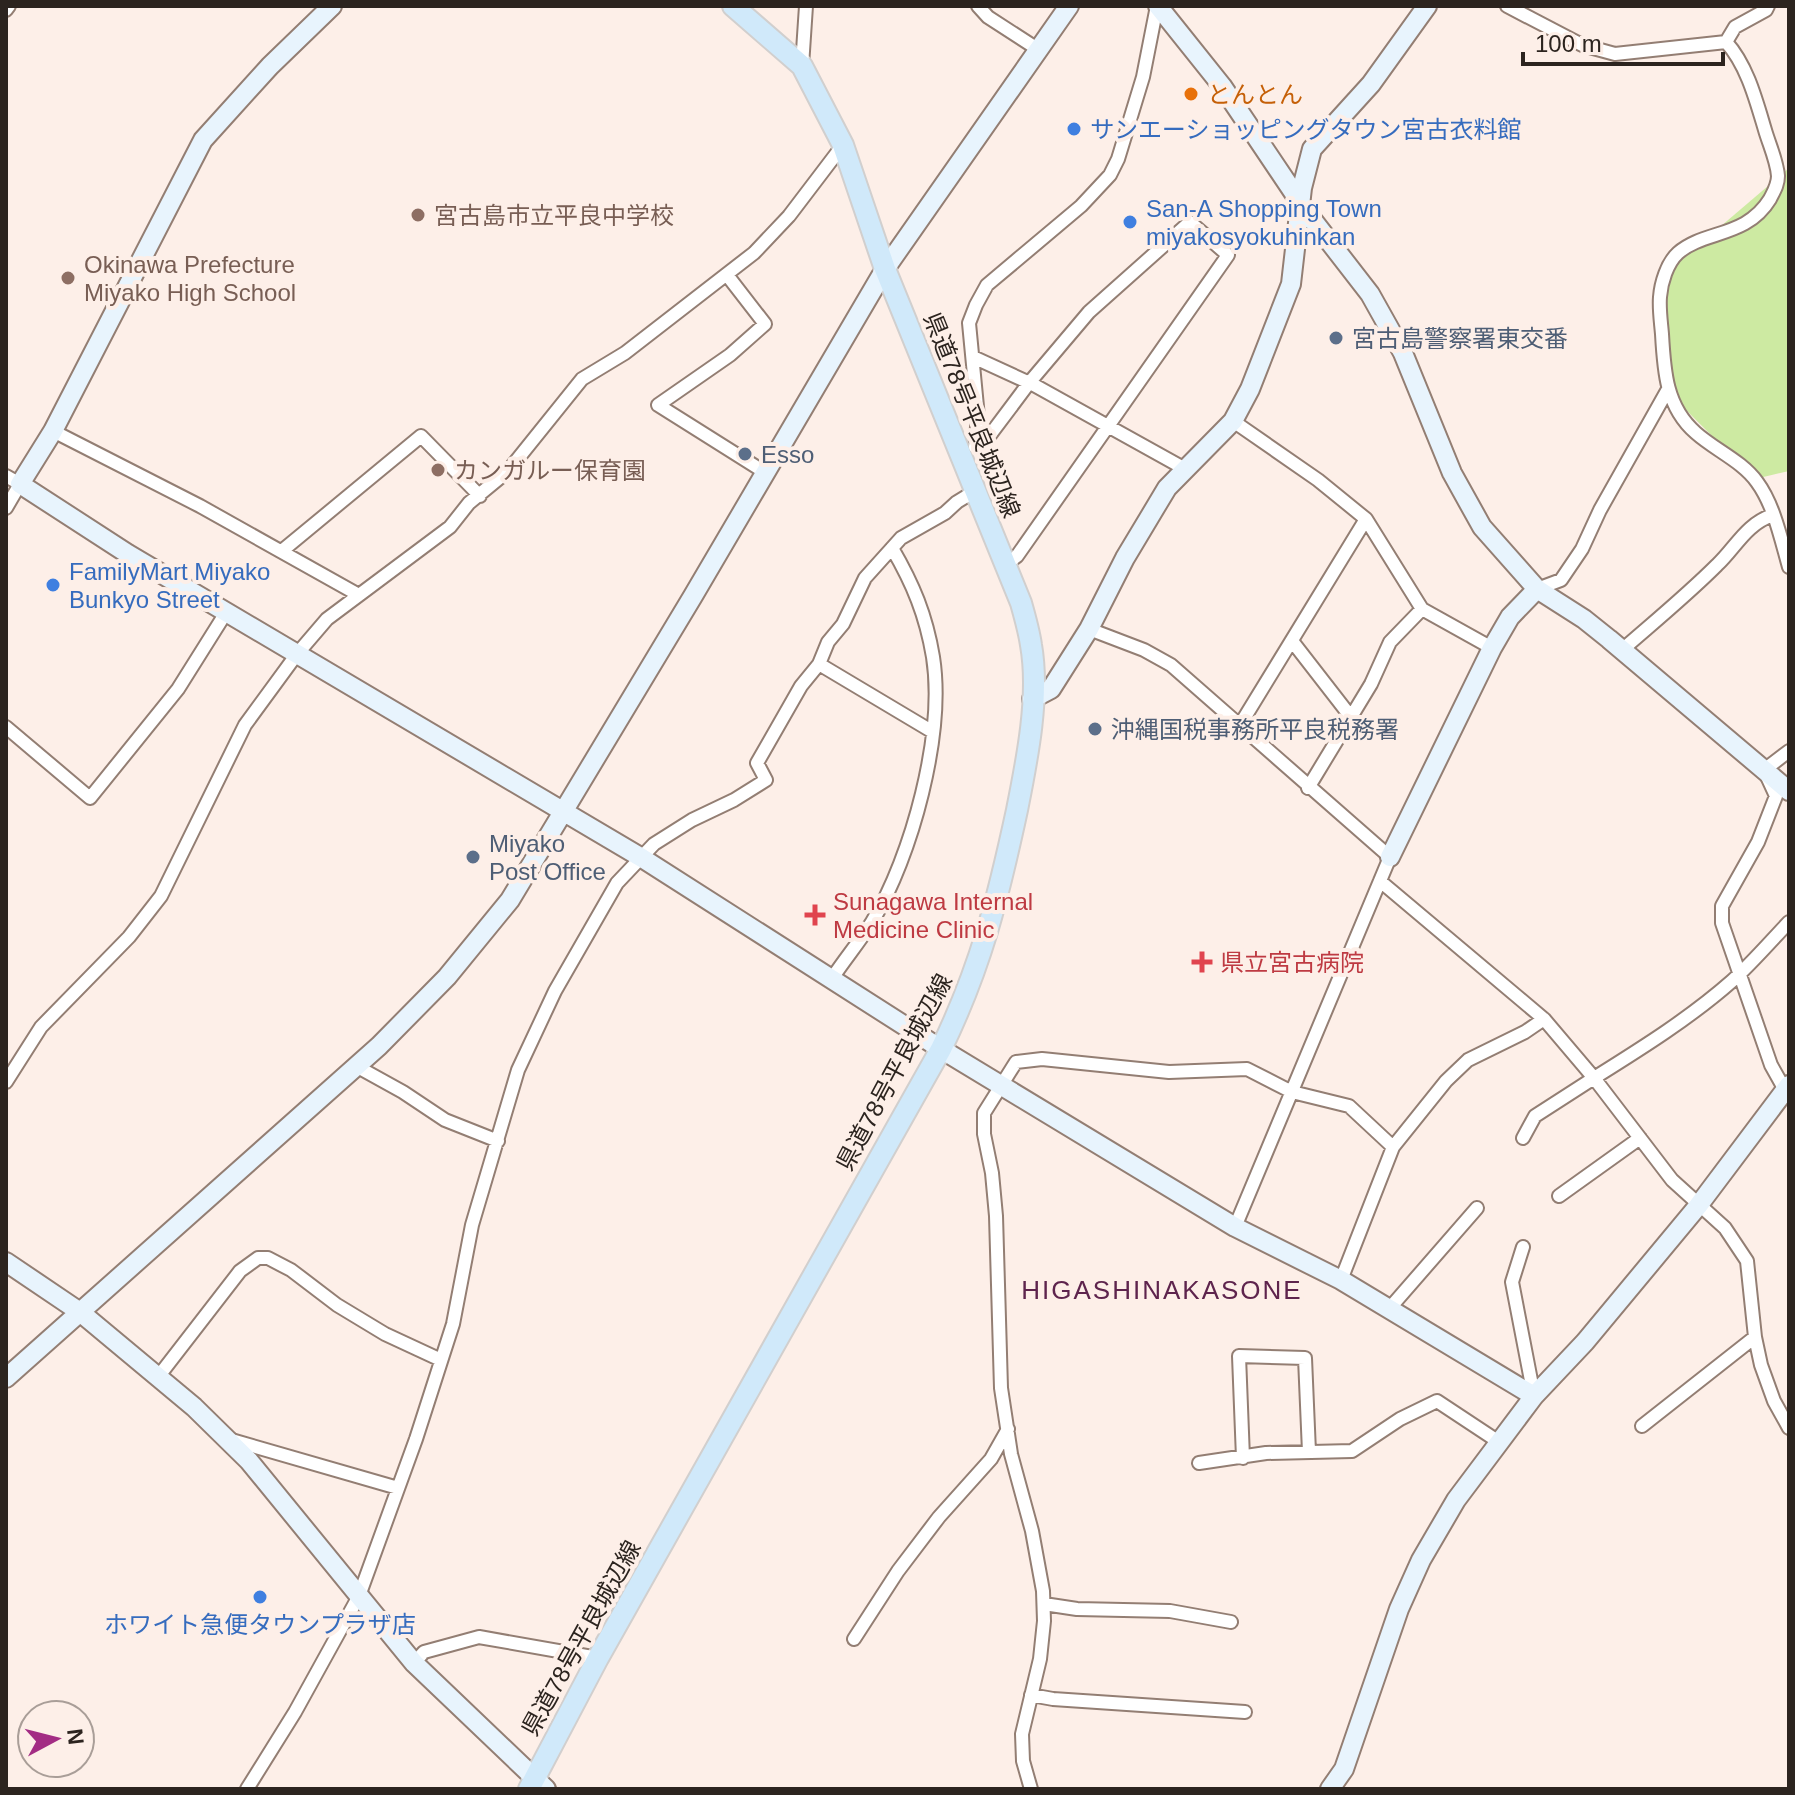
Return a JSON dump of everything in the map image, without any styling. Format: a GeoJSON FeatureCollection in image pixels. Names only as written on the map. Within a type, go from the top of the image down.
{"type":"FeatureCollection","features":[{"type":"Feature","properties":{"kind":"main road","name":"県道78号平良城辺線"},"geometry":{"type":"LineString","coordinates":[[534,1786],[598,1658],[941,1049],[966,998],[997,904],[1028,755],[1032,647],[1021,603],[975,491],[970,453],[885,269],[843,145],[802,66],[733,6]]}},
{"type":"Feature","properties":{"kind":"street"},"geometry":{"type":"LineString","coordinates":[[6,508],[13,480],[53,431],[203,140],[270,66],[332,6]]}},
{"type":"Feature","properties":{"kind":"street"},"geometry":{"type":"LineString","coordinates":[[802,66],[806,6]]}},
{"type":"Feature","properties":{"kind":"street"},"geometry":{"type":"LineString","coordinates":[[978,6],[988,17],[1039,50]]}},
{"type":"Feature","properties":{"kind":"street"},"geometry":{"type":"LineString","coordinates":[[6,1378],[356,1066],[437,988],[510,900],[885,269],[1069,6]]}},
{"type":"Feature","properties":{"kind":"street"},"geometry":{"type":"LineString","coordinates":[[1158,6],[1222,86],[1301,203],[1370,294],[1388,324],[1452,473],[1482,527],[1537,589],[1584,619],[1789,791]]}},
{"type":"Feature","properties":{"kind":"street"},"geometry":{"type":"LineString","coordinates":[[970,453],[978,417],[969,323],[987,285],[1081,206],[1114,167],[1143,77],[1158,6]]}},
{"type":"Feature","properties":{"kind":"street"},"geometry":{"type":"LineString","coordinates":[[1507,6],[1582,45],[1615,54],[1726,42]]}},
{"type":"Feature","properties":{"kind":"street"},"geometry":{"type":"LineString","coordinates":[[1726,42],[1735,27],[1768,6]]}},
{"type":"Feature","properties":{"kind":"street"},"geometry":{"type":"LineString","coordinates":[[1032,699],[1051,689],[1089,629],[1125,558],[1167,488],[1233,421],[1250,389],[1291,284],[1301,203],[1312,149],[1371,84],[1423,7]]}},
{"type":"Feature","properties":{"kind":"street"},"geometry":{"type":"LineString","coordinates":[[1726,42],[1746,74],[1758,105],[1778,175],[1776,188],[1754,217],[1735,229],[1687,247],[1676,255],[1666,273],[1660,297],[1667,391],[1694,432],[1755,479],[1764,491],[1789,567]]}},
{"type":"Feature","properties":{"kind":"street"},"geometry":{"type":"LineString","coordinates":[[6,1082],[41,1027],[129,937],[161,896],[245,725],[327,619],[450,527],[469,503],[508,471],[582,379],[625,353],[754,253],[789,216],[843,145]]}},
{"type":"Feature","properties":{"kind":"street"},"geometry":{"type":"LineString","coordinates":[[970,453],[990,435],[1089,312],[1190,222],[1228,255],[1017,556],[1005,565]]}},
{"type":"Feature","properties":{"kind":"street"},"geometry":{"type":"LineString","coordinates":[[727,275],[765,324],[730,355],[658,405],[766,473]]}},
{"type":"Feature","properties":{"kind":"street"},"geometry":{"type":"LineString","coordinates":[[973,357],[1029,383],[1187,470]]}},
{"type":"Feature","properties":{"kind":"street"},"geometry":{"type":"LineString","coordinates":[[1235,1227],[1390,857],[1492,648],[1510,617],[1537,589],[1561,580],[1568,570],[1667,391]]}},
{"type":"Feature","properties":{"kind":"street"},"geometry":{"type":"LineString","coordinates":[[1233,421],[1318,480],[1366,519],[1422,609],[1492,648]]}},
{"type":"Feature","properties":{"kind":"street"},"geometry":{"type":"LineString","coordinates":[[53,431],[283,550],[357,594]]}},
{"type":"Feature","properties":{"kind":"street"},"geometry":{"type":"LineString","coordinates":[[283,550],[421,436],[480,496]]}},
{"type":"Feature","properties":{"kind":"street"},"geometry":{"type":"LineString","coordinates":[[13,480],[128,554],[642,858],[833,977],[941,1049],[1235,1227],[1341,1280],[1534,1396]]}},
{"type":"Feature","properties":{"kind":"street"},"geometry":{"type":"LineString","coordinates":[[247,1789],[302,1701],[359,1596],[453,1324],[472,1225],[518,1070],[555,991],[617,883],[654,844],[766,780],[757,763],[801,686],[819,664],[828,642],[843,624],[865,578],[901,538],[945,513],[975,491]]}},
{"type":"Feature","properties":{"kind":"street"},"geometry":{"type":"LineString","coordinates":[[1622,650],[1719,564],[1742,534],[1760,519],[1773,515]]}},
{"type":"Feature","properties":{"kind":"street"},"geometry":{"type":"LineString","coordinates":[[1240,725],[1366,519]]}},
{"type":"Feature","properties":{"kind":"street"},"geometry":{"type":"LineString","coordinates":[[833,977],[872,922],[903,860],[924,781],[933,732],[933,660],[929,636],[914,586],[892,548]]}},
{"type":"Feature","properties":{"kind":"street"},"geometry":{"type":"LineString","coordinates":[[1308,788],[1371,684],[1390,642],[1422,609]]}},
{"type":"Feature","properties":{"kind":"street"},"geometry":{"type":"LineString","coordinates":[[6,727],[90,798],[178,689],[227,611]]}},
{"type":"Feature","properties":{"kind":"street"},"geometry":{"type":"LineString","coordinates":[[1089,629],[1121,639],[1171,665],[1390,857]]}},
{"type":"Feature","properties":{"kind":"street"},"geometry":{"type":"LineString","coordinates":[[1292,641],[1351,717]]}},
{"type":"Feature","properties":{"kind":"street"},"geometry":{"type":"LineString","coordinates":[[819,664],[933,732]]}},
{"type":"Feature","properties":{"kind":"street"},"geometry":{"type":"LineString","coordinates":[[1764,770],[1789,751]]}},
{"type":"Feature","properties":{"kind":"street"},"geometry":{"type":"LineString","coordinates":[[1330,1789],[1344,1769],[1399,1609],[1421,1560],[1456,1500],[1534,1396],[1585,1342],[1698,1206],[1787,1087],[1771,1065],[1722,923],[1722,906],[1758,842],[1776,796],[1764,770]]}},
{"type":"Feature","properties":{"kind":"street"},"geometry":{"type":"LineString","coordinates":[[1380,881],[1544,1019],[1594,1078],[1672,1180],[1725,1228],[1747,1261],[1761,1365],[1774,1401],[1789,1428]]}},
{"type":"Feature","properties":{"kind":"street"},"geometry":{"type":"LineString","coordinates":[[1523,1138],[1535,1116],[1671,1029],[1740,973],[1789,922]]}},
{"type":"Feature","properties":{"kind":"street"},"geometry":{"type":"LineString","coordinates":[[1341,1280],[1393,1147],[1446,1081],[1468,1060],[1525,1032],[1544,1019]]}},
{"type":"Feature","properties":{"kind":"street"},"geometry":{"type":"LineString","coordinates":[[1031,1789],[1023,1761],[1022,1734],[1040,1659],[1044,1604],[1040,1572],[1011,1454],[998,1358],[996,1216],[984,1134],[984,1113],[1016,1062],[1042,1059],[1169,1072],[1247,1069],[1292,1092],[1349,1106],[1393,1147]]}},
{"type":"Feature","properties":{"kind":"street"},"geometry":{"type":"LineString","coordinates":[[356,1066],[445,1120],[498,1141]]}},
{"type":"Feature","properties":{"kind":"street"},"geometry":{"type":"LineString","coordinates":[[1559,1196],[1640,1138]]}},
{"type":"Feature","properties":{"kind":"street"},"geometry":{"type":"LineString","coordinates":[[1389,1309],[1477,1208]]}},
{"type":"Feature","properties":{"kind":"street"},"geometry":{"type":"LineString","coordinates":[[1523,1247],[1512,1282],[1534,1396]]}},
{"type":"Feature","properties":{"kind":"street"},"geometry":{"type":"LineString","coordinates":[[158,1377],[240,1271],[258,1258],[268,1258],[291,1270],[337,1305],[385,1334],[441,1360]]}},
{"type":"Feature","properties":{"kind":"street"},"geometry":{"type":"LineString","coordinates":[[6,1262],[80,1312],[158,1377],[249,1461],[414,1663],[534,1786]]}},
{"type":"Feature","properties":{"kind":"street"},"geometry":{"type":"LineString","coordinates":[[1642,1426],[1755,1337]]}},
{"type":"Feature","properties":{"kind":"street"},"geometry":{"type":"LineString","coordinates":[[1243,1458],[1239,1356],[1305,1358],[1309,1452]]}},
{"type":"Feature","properties":{"kind":"street"},"geometry":{"type":"LineString","coordinates":[[1199,1463],[1266,1453],[1352,1451],[1400,1419],[1437,1401],[1499,1442]]}},
{"type":"Feature","properties":{"kind":"street"},"geometry":{"type":"LineString","coordinates":[[854,1639],[898,1571],[939,1517],[991,1459],[1008,1429]]}},
{"type":"Feature","properties":{"kind":"street"},"geometry":{"type":"LineString","coordinates":[[225,1438],[398,1488]]}},
{"type":"Feature","properties":{"kind":"street"},"geometry":{"type":"LineString","coordinates":[[1044,1604],[1077,1609],[1170,1611],[1231,1622]]}},
{"type":"Feature","properties":{"kind":"street"},"geometry":{"type":"LineString","coordinates":[[414,1663],[424,1652],[479,1637],[598,1658]]}},
{"type":"Feature","properties":{"kind":"street"},"geometry":{"type":"LineString","coordinates":[[1031,1695],[1245,1712]]}},
{"type":"Feature","properties":{"kind":"green space"},"geometry":{"type":"Polygon","coordinates":[[[1789,168],[1789,471],[1755,479],[1667,391],[1666,273],[1789,168]]]}},
{"type":"Feature","properties":{"kind":"place","name":"とんとん"},"geometry":{"type":"Point","coordinates":[1191,94]}},
{"type":"Feature","properties":{"kind":"place","name":"サンエーショッピングタウン宮古衣料館"},"geometry":{"type":"Point","coordinates":[1074,129]}},
{"type":"Feature","properties":{"kind":"place","name":"宮古島市立平良中学校"},"geometry":{"type":"Point","coordinates":[418,215]}},
{"type":"Feature","properties":{"kind":"place","name":"San-A Shopping Town miyakosyokuhinkan"},"geometry":{"type":"Point","coordinates":[1130,222]}},
{"type":"Feature","properties":{"kind":"place","name":"Okinawa Prefecture Miyako High School"},"geometry":{"type":"Point","coordinates":[68,278]}},
{"type":"Feature","properties":{"kind":"place","name":"宮古島警察署東交番"},"geometry":{"type":"Point","coordinates":[1336,338]}},
{"type":"Feature","properties":{"kind":"place","name":"Esso"},"geometry":{"type":"Point","coordinates":[745,454]}},
{"type":"Feature","properties":{"kind":"place","name":"カンガルー保育園"},"geometry":{"type":"Point","coordinates":[438,470]}},
{"type":"Feature","properties":{"kind":"place","name":"FamilyMart Miyako Bunkyo Street"},"geometry":{"type":"Point","coordinates":[53,585]}},
{"type":"Feature","properties":{"kind":"place","name":"沖縄国税事務所平良税務署"},"geometry":{"type":"Point","coordinates":[1095,729]}},
{"type":"Feature","properties":{"kind":"place","name":"Miyako Post Office"},"geometry":{"type":"Point","coordinates":[473,857]}},
{"type":"Feature","properties":{"kind":"place","name":"Sunagawa Internal Medicine Clinic"},"geometry":{"type":"Point","coordinates":[815,915]}},
{"type":"Feature","properties":{"kind":"place","name":"県立宮古病院"},"geometry":{"type":"Point","coordinates":[1202,962]}},
{"type":"Feature","properties":{"kind":"place","name":"ホワイト急便タウンプラザ店"},"geometry":{"type":"Point","coordinates":[260,1597]}},
{"type":"Feature","properties":{"kind":"district","name":"HIGASHINAKASONE"},"geometry":{"type":"Point","coordinates":[1162,1290]}}]}
